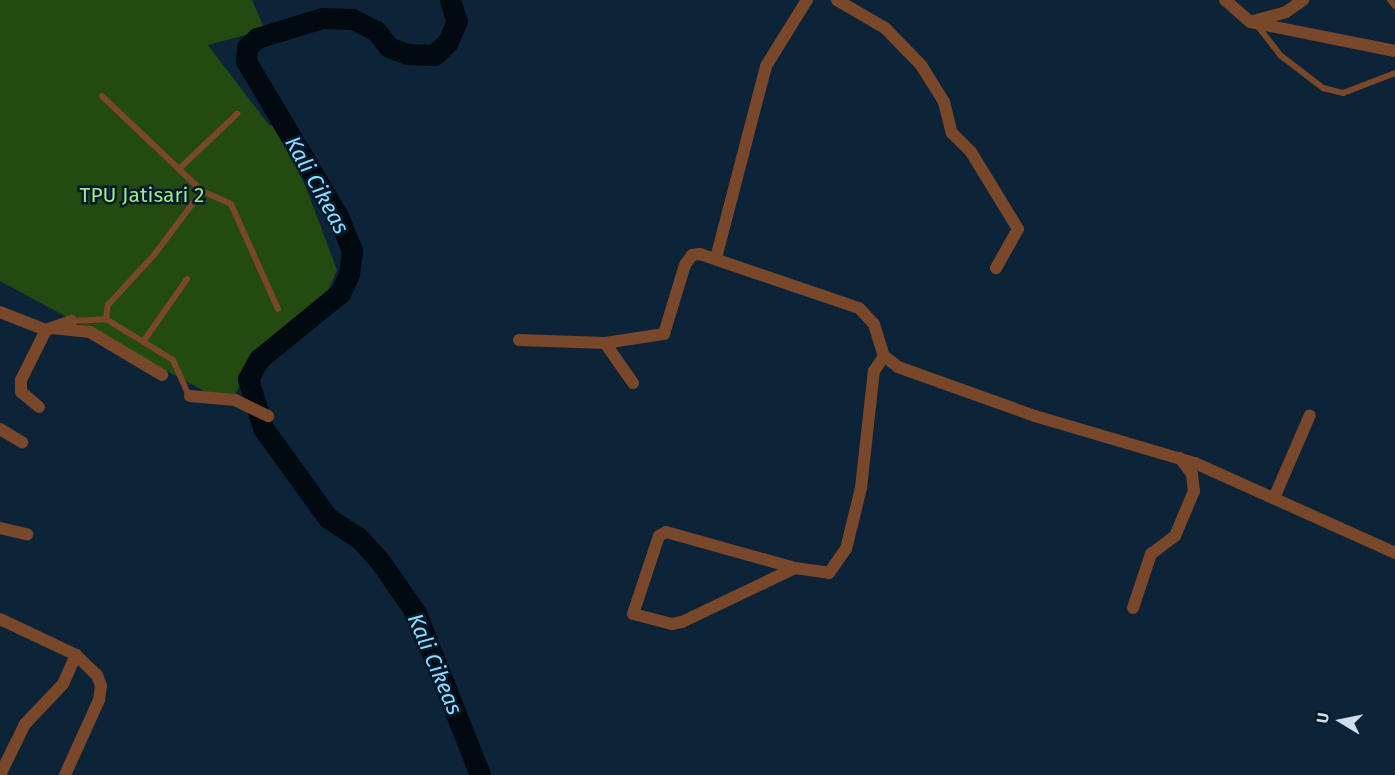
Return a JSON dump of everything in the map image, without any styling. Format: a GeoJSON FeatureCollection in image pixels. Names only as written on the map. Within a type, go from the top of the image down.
{"type":"FeatureCollection","features":[{"type":"Feature","properties":{"kind":"street"},"geometry":{"type":"LineString","coordinates":[[716,258],[762,77],[779,40],[807,0]]}},
{"type":"Feature","properties":{"kind":"street"},"geometry":{"type":"LineString","coordinates":[[837,0],[885,28],[921,66],[944,102],[952,134],[971,152],[1018,229],[996,267]]}},
{"type":"Feature","properties":{"kind":"street"},"geometry":{"type":"LineString","coordinates":[[1225,0],[1253,23],[1393,52]]}},
{"type":"Feature","properties":{"kind":"street"},"geometry":{"type":"LineString","coordinates":[[1253,23],[1286,12],[1304,0]]}},
{"type":"Feature","properties":{"kind":"street"},"geometry":{"type":"LineString","coordinates":[[519,340],[605,343],[664,334],[688,260],[700,254],[859,308],[874,324],[884,356],[898,367],[1035,416],[1180,458],[1395,553]]}},
{"type":"Feature","properties":{"kind":"street"},"geometry":{"type":"LineString","coordinates":[[0,312],[49,329],[90,332],[162,375]]}},
{"type":"Feature","properties":{"kind":"street"},"geometry":{"type":"LineString","coordinates":[[39,407],[21,392],[21,380],[49,329],[71,321]]}},
{"type":"Feature","properties":{"kind":"street"},"geometry":{"type":"LineString","coordinates":[[605,343],[633,383]]}},
{"type":"Feature","properties":{"kind":"street"},"geometry":{"type":"LineString","coordinates":[[795,568],[682,622],[672,624],[633,614],[659,536],[666,532],[795,568],[829,573],[846,549],[861,488],[874,371],[884,356]]}},
{"type":"Feature","properties":{"kind":"street"},"geometry":{"type":"LineString","coordinates":[[190,396],[235,400],[268,416]]}},
{"type":"Feature","properties":{"kind":"street"},"geometry":{"type":"LineString","coordinates":[[1274,498],[1310,415]]}},
{"type":"Feature","properties":{"kind":"street"},"geometry":{"type":"LineString","coordinates":[[0,429],[22,442]]}},
{"type":"Feature","properties":{"kind":"street"},"geometry":{"type":"LineString","coordinates":[[1132,608],[1151,554],[1174,536],[1191,501],[1192,474],[1180,458]]}},
{"type":"Feature","properties":{"kind":"street"},"geometry":{"type":"LineString","coordinates":[[0,528],[27,534]]}},
{"type":"Feature","properties":{"kind":"street"},"geometry":{"type":"LineString","coordinates":[[0,619],[76,655],[98,675],[101,686],[99,700],[65,775]]}},
{"type":"Feature","properties":{"kind":"street"},"geometry":{"type":"LineString","coordinates":[[0,775],[25,724],[63,684],[76,655]]}},
{"type":"Feature","properties":{"kind":"lane"},"geometry":{"type":"LineString","coordinates":[[1390,0],[1395,6]]}},
{"type":"Feature","properties":{"kind":"lane"},"geometry":{"type":"LineString","coordinates":[[1253,23],[1280,55],[1323,88],[1343,93],[1395,73]]}},
{"type":"Feature","properties":{"kind":"lane"},"geometry":{"type":"LineString","coordinates":[[102,96],[202,191],[231,204],[279,309]]}},
{"type":"Feature","properties":{"kind":"lane"},"geometry":{"type":"LineString","coordinates":[[180,168],[237,114]]}},
{"type":"Feature","properties":{"kind":"lane"},"geometry":{"type":"LineString","coordinates":[[106,319],[108,305],[154,255],[202,191]]}},
{"type":"Feature","properties":{"kind":"lane"},"geometry":{"type":"LineString","coordinates":[[143,342],[187,279]]}},
{"type":"Feature","properties":{"kind":"lane"},"geometry":{"type":"LineString","coordinates":[[71,321],[106,319],[173,360],[190,396]]}},
{"type":"Feature","properties":{"kind":"green space","name":"TPU Jatisari 2"},"geometry":{"type":"Polygon","coordinates":[[[0,0],[252,0],[265,30],[208,45],[269,125],[278,127],[307,190],[337,270],[325,298],[257,350],[230,405],[0,281],[0,0]]]}},
{"type":"Feature","properties":{"kind":"waterway","name":"Kali Cikeas"},"geometry":{"type":"LineString","coordinates":[[450,0],[457,21],[447,43],[434,55],[407,54],[389,47],[376,31],[352,19],[322,18],[257,38],[247,47],[246,61],[338,216],[352,250],[349,274],[340,293],[259,359],[248,379],[263,428],[328,518],[359,538],[379,560],[416,613],[480,775]]}}]}
